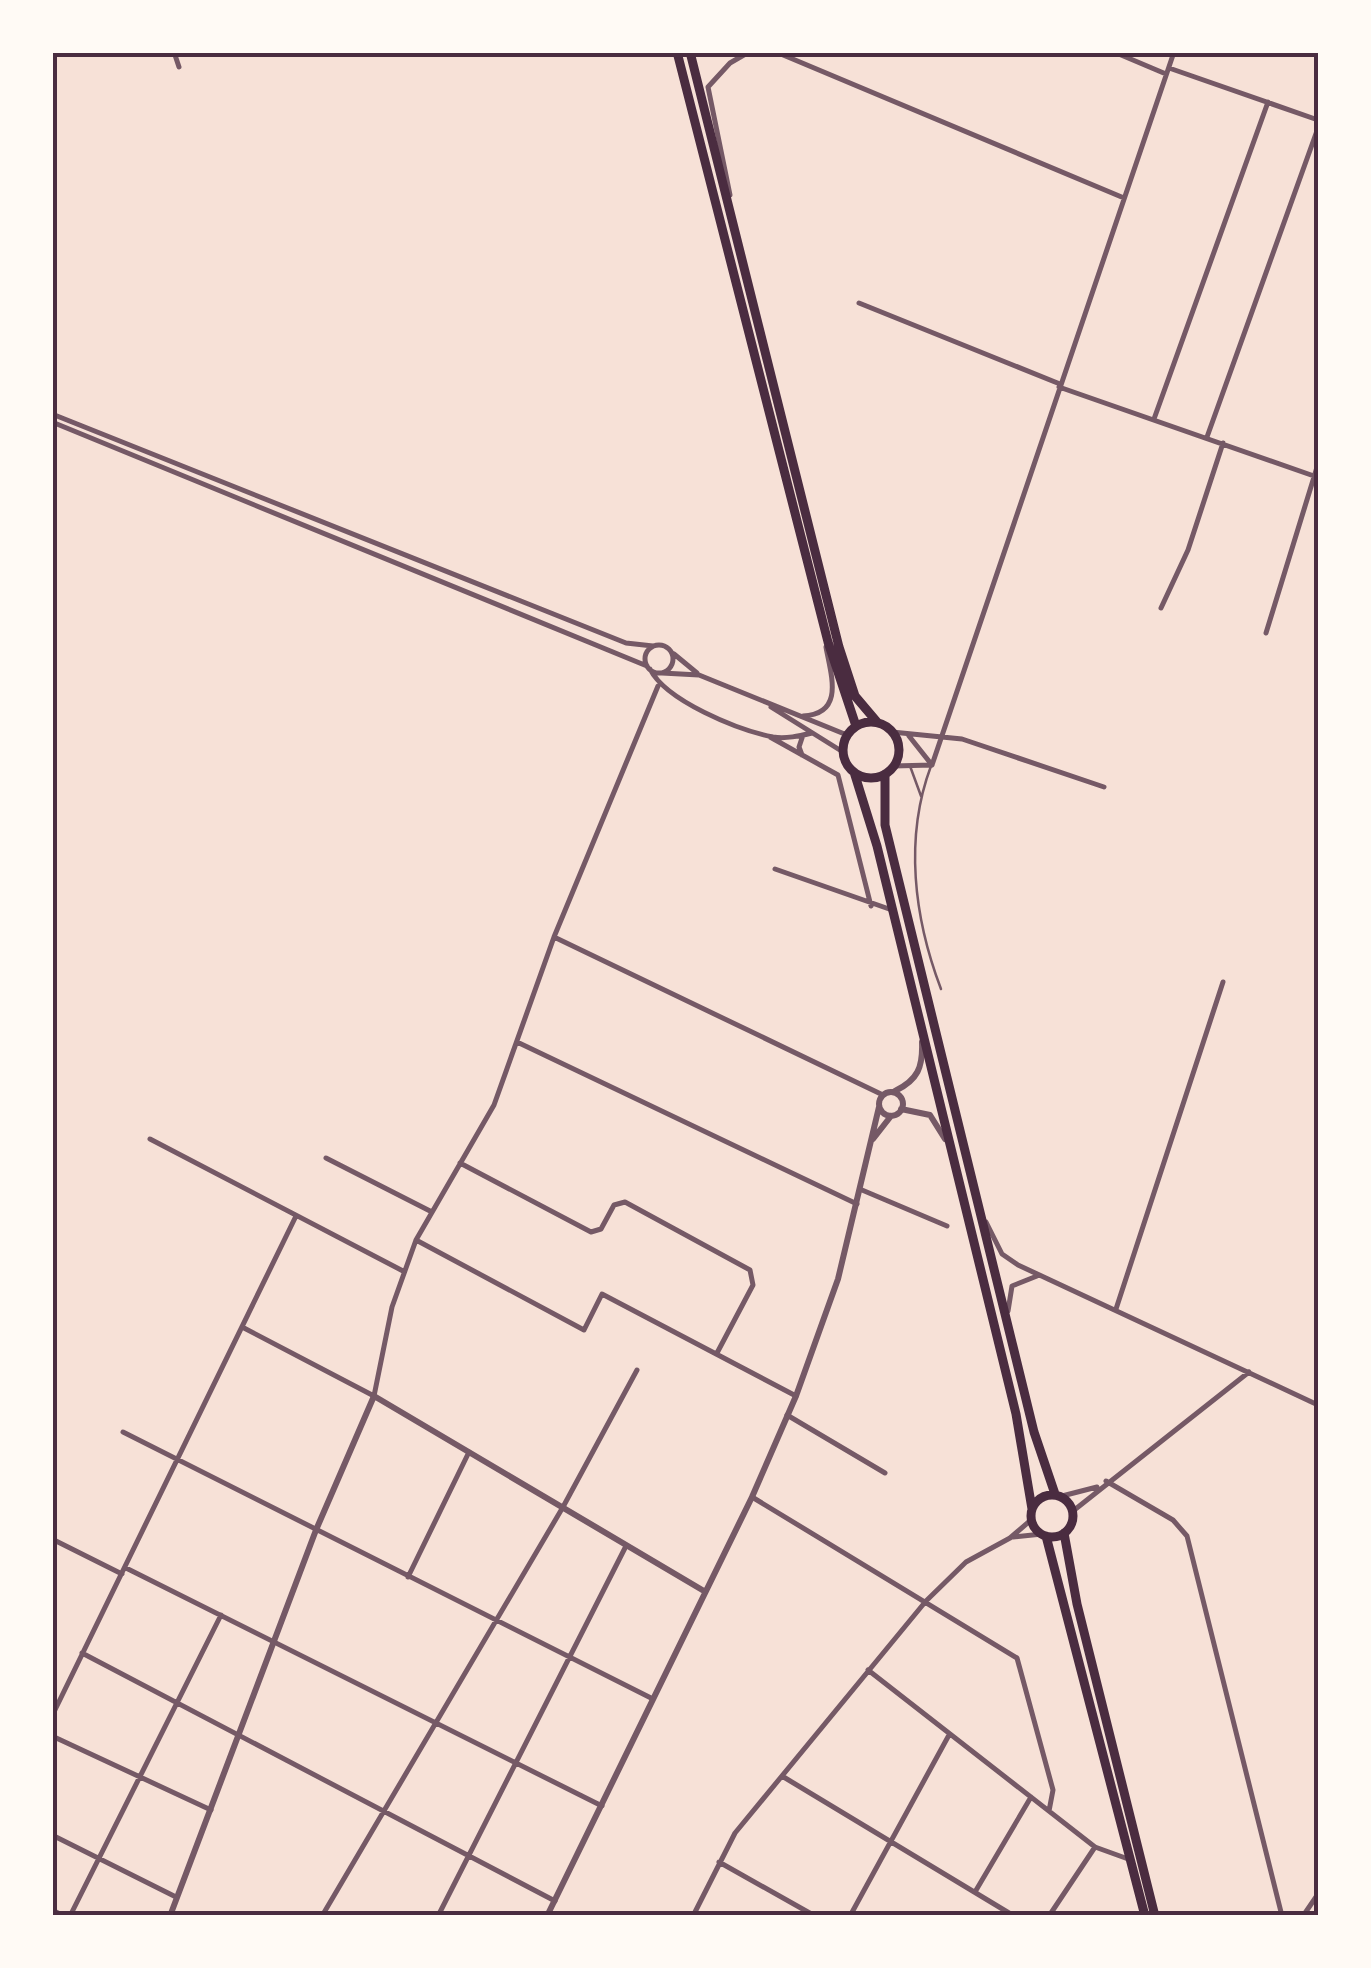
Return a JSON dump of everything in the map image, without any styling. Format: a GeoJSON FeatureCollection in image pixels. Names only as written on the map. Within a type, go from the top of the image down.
{"type":"FeatureCollection","features":[{"type":"Feature","properties":{"kind":"main road"},"geometry":{"type":"LineString","coordinates":[[677,52],[822,615],[856,726]]}},
{"type":"Feature","properties":{"kind":"main road"},"geometry":{"type":"LineString","coordinates":[[690,52],[838,648],[856,696],[876,722],[892,732],[898,749],[889,770],[885,825],[1008,1324],[1059,1495],[1073,1511],[1064,1533],[1078,1604],[1155,1916]]}},
{"type":"Feature","properties":{"kind":"main road"},"geometry":{"type":"LineString","coordinates":[[876,722],[856,726],[847,734],[843,752],[854,772],[892,910],[1018,1426],[1031,1514],[1044,1535],[1145,1916]]}},
{"type":"Feature","properties":{"kind":"main road"},"geometry":{"type":"LineString","coordinates":[[854,772],[869,778],[889,770]]}},
{"type":"Feature","properties":{"kind":"main road"},"geometry":{"type":"LineString","coordinates":[[1031,1514],[1044,1496],[1059,1495]]}},
{"type":"Feature","properties":{"kind":"main road"},"geometry":{"type":"LineString","coordinates":[[1044,1535],[1064,1533]]}},
{"type":"Feature","properties":{"kind":"street"},"geometry":{"type":"LineString","coordinates":[[174,52],[178,67]]}},
{"type":"Feature","properties":{"kind":"street"},"geometry":{"type":"LineString","coordinates":[[744,267],[708,100],[715,76],[749,52]]}},
{"type":"Feature","properties":{"kind":"street"},"geometry":{"type":"LineString","coordinates":[[776,52],[1124,198]]}},
{"type":"Feature","properties":{"kind":"street"},"geometry":{"type":"LineString","coordinates":[[1114,52],[1166,74],[1318,120]]}},
{"type":"Feature","properties":{"kind":"street"},"geometry":{"type":"LineString","coordinates":[[932,765],[1174,52]]}},
{"type":"Feature","properties":{"kind":"street"},"geometry":{"type":"LineString","coordinates":[[1154,419],[1268,102]]}},
{"type":"Feature","properties":{"kind":"street"},"geometry":{"type":"LineString","coordinates":[[1207,437],[1318,128]]}},
{"type":"Feature","properties":{"kind":"street"},"geometry":{"type":"LineString","coordinates":[[859,303],[1059,385],[1314,476]]}},
{"type":"Feature","properties":{"kind":"street"},"geometry":{"type":"LineString","coordinates":[[52,414],[626,643],[661,645],[699,674],[847,734]]}},
{"type":"Feature","properties":{"kind":"street"},"geometry":{"type":"LineString","coordinates":[[52,422],[649,668],[699,674]]}},
{"type":"Feature","properties":{"kind":"street"},"geometry":{"type":"LineString","coordinates":[[1160,608],[1188,550],[1224,442]]}},
{"type":"Feature","properties":{"kind":"street"},"geometry":{"type":"LineString","coordinates":[[1266,634],[1318,464]]}},
{"type":"Feature","properties":{"kind":"street"},"geometry":{"type":"LineString","coordinates":[[801,716],[826,708],[834,691],[822,615]]}},
{"type":"Feature","properties":{"kind":"street"},"geometry":{"type":"LineString","coordinates":[[652,646],[646,653],[649,668],[658,686],[678,700],[770,736],[838,775],[871,906]]}},
{"type":"Feature","properties":{"kind":"street"},"geometry":{"type":"LineString","coordinates":[[662,672],[672,664],[672,652]]}},
{"type":"Feature","properties":{"kind":"street"},"geometry":{"type":"LineString","coordinates":[[170,1916],[316,1530],[374,1396],[403,1271],[416,1240],[494,1105],[554,937],[658,686]]}},
{"type":"Feature","properties":{"kind":"street"},"geometry":{"type":"LineString","coordinates":[[760,700],[843,752]]}},
{"type":"Feature","properties":{"kind":"street"},"geometry":{"type":"LineString","coordinates":[[770,736],[812,732]]}},
{"type":"Feature","properties":{"kind":"street"},"geometry":{"type":"LineString","coordinates":[[892,732],[941,734],[1104,787]]}},
{"type":"Feature","properties":{"kind":"street"},"geometry":{"type":"LineString","coordinates":[[803,734],[799,747],[805,756]]}},
{"type":"Feature","properties":{"kind":"street"},"geometry":{"type":"LineString","coordinates":[[908,734],[932,765]]}},
{"type":"Feature","properties":{"kind":"street"},"geometry":{"type":"LineString","coordinates":[[889,770],[932,765]]}},
{"type":"Feature","properties":{"kind":"street"},"geometry":{"type":"LineString","coordinates":[[775,869],[871,906],[892,910]]}},
{"type":"Feature","properties":{"kind":"street"},"geometry":{"type":"LineString","coordinates":[[554,937],[883,1094],[894,1092],[916,1077],[923,1060],[922,1036]]}},
{"type":"Feature","properties":{"kind":"street"},"geometry":{"type":"LineString","coordinates":[[1116,1309],[1223,982]]}},
{"type":"Feature","properties":{"kind":"street"},"geometry":{"type":"LineString","coordinates":[[517,1042],[858,1204]]}},
{"type":"Feature","properties":{"kind":"street"},"geometry":{"type":"LineString","coordinates":[[894,1092],[902,1098],[902,1109]]}},
{"type":"Feature","properties":{"kind":"street"},"geometry":{"type":"LineString","coordinates":[[547,1916],[752,1497],[796,1396],[838,1279],[883,1094]]}},
{"type":"Feature","properties":{"kind":"street"},"geometry":{"type":"LineString","coordinates":[[879,1107],[891,1116]]}},
{"type":"Feature","properties":{"kind":"street"},"geometry":{"type":"LineString","coordinates":[[872,1140],[891,1116],[902,1109],[930,1115],[951,1152]]}},
{"type":"Feature","properties":{"kind":"street"},"geometry":{"type":"LineString","coordinates":[[150,1139],[403,1271]]}},
{"type":"Feature","properties":{"kind":"street"},"geometry":{"type":"LineString","coordinates":[[326,1158],[432,1212]]}},
{"type":"Feature","properties":{"kind":"street"},"geometry":{"type":"LineString","coordinates":[[460,1164],[591,1232],[600,1229],[614,1205],[624,1202],[750,1270],[753,1284],[717,1353]]}},
{"type":"Feature","properties":{"kind":"street"},"geometry":{"type":"LineString","coordinates":[[862,1190],[947,1226]]}},
{"type":"Feature","properties":{"kind":"street"},"geometry":{"type":"LineString","coordinates":[[976,1196],[1002,1254],[1040,1276],[1318,1405]]}},
{"type":"Feature","properties":{"kind":"street"},"geometry":{"type":"LineString","coordinates":[[52,1716],[296,1216]]}},
{"type":"Feature","properties":{"kind":"street"},"geometry":{"type":"LineString","coordinates":[[416,1240],[584,1330],[602,1294],[796,1396]]}},
{"type":"Feature","properties":{"kind":"street"},"geometry":{"type":"LineString","coordinates":[[1008,1324],[1012,1286],[1040,1276]]}},
{"type":"Feature","properties":{"kind":"street"},"geometry":{"type":"LineString","coordinates":[[244,1328],[374,1396],[704,1592]]}},
{"type":"Feature","properties":{"kind":"street"},"geometry":{"type":"LineString","coordinates":[[322,1916],[638,1370]]}},
{"type":"Feature","properties":{"kind":"street"},"geometry":{"type":"LineString","coordinates":[[1073,1511],[1249,1372]]}},
{"type":"Feature","properties":{"kind":"street"},"geometry":{"type":"LineString","coordinates":[[788,1415],[885,1474]]}},
{"type":"Feature","properties":{"kind":"street"},"geometry":{"type":"LineString","coordinates":[[123,1432],[654,1699]]}},
{"type":"Feature","properties":{"kind":"street"},"geometry":{"type":"LineString","coordinates":[[408,1577],[469,1452]]}},
{"type":"Feature","properties":{"kind":"street"},"geometry":{"type":"LineString","coordinates":[[1059,1495],[1103,1484],[1172,1520],[1187,1536],[1282,1916]]}},
{"type":"Feature","properties":{"kind":"street"},"geometry":{"type":"LineString","coordinates":[[752,1497],[1017,1658],[1053,1790],[1048,1811]]}},
{"type":"Feature","properties":{"kind":"street"},"geometry":{"type":"LineString","coordinates":[[693,1916],[735,1833],[926,1601],[966,1562],[1010,1538],[1031,1514]]}},
{"type":"Feature","properties":{"kind":"street"},"geometry":{"type":"LineString","coordinates":[[1010,1538],[1044,1535]]}},
{"type":"Feature","properties":{"kind":"street"},"geometry":{"type":"LineString","coordinates":[[52,1539],[221,1616],[602,1806]]}},
{"type":"Feature","properties":{"kind":"street"},"geometry":{"type":"LineString","coordinates":[[438,1916],[626,1546]]}},
{"type":"Feature","properties":{"kind":"street"},"geometry":{"type":"LineString","coordinates":[[52,1910],[67,1916],[221,1616]]}},
{"type":"Feature","properties":{"kind":"street"},"geometry":{"type":"LineString","coordinates":[[82,1653],[554,1901]]}},
{"type":"Feature","properties":{"kind":"street"},"geometry":{"type":"LineString","coordinates":[[868,1670],[1095,1847],[1131,1860]]}},
{"type":"Feature","properties":{"kind":"street"},"geometry":{"type":"LineString","coordinates":[[850,1916],[949,1734]]}},
{"type":"Feature","properties":{"kind":"street"},"geometry":{"type":"LineString","coordinates":[[52,1736],[211,1810]]}},
{"type":"Feature","properties":{"kind":"street"},"geometry":{"type":"LineString","coordinates":[[782,1776],[1014,1916]]}},
{"type":"Feature","properties":{"kind":"street"},"geometry":{"type":"LineString","coordinates":[[974,1892],[1030,1797]]}},
{"type":"Feature","properties":{"kind":"street"},"geometry":{"type":"LineString","coordinates":[[52,1835],[176,1897]]}},
{"type":"Feature","properties":{"kind":"street"},"geometry":{"type":"LineString","coordinates":[[1049,1916],[1095,1847]]}},
{"type":"Feature","properties":{"kind":"street"},"geometry":{"type":"LineString","coordinates":[[720,1862],[815,1916]]}},
{"type":"Feature","properties":{"kind":"street"},"geometry":{"type":"LineString","coordinates":[[1303,1916],[1318,1894]]}},
{"type":"Feature","properties":{"kind":"lane"},"geometry":{"type":"LineString","coordinates":[[932,765],[921,798],[916,894],[923,941],[941,988]]}},
{"type":"Feature","properties":{"kind":"lane"},"geometry":{"type":"LineString","coordinates":[[910,766],[921,798]]}}]}
